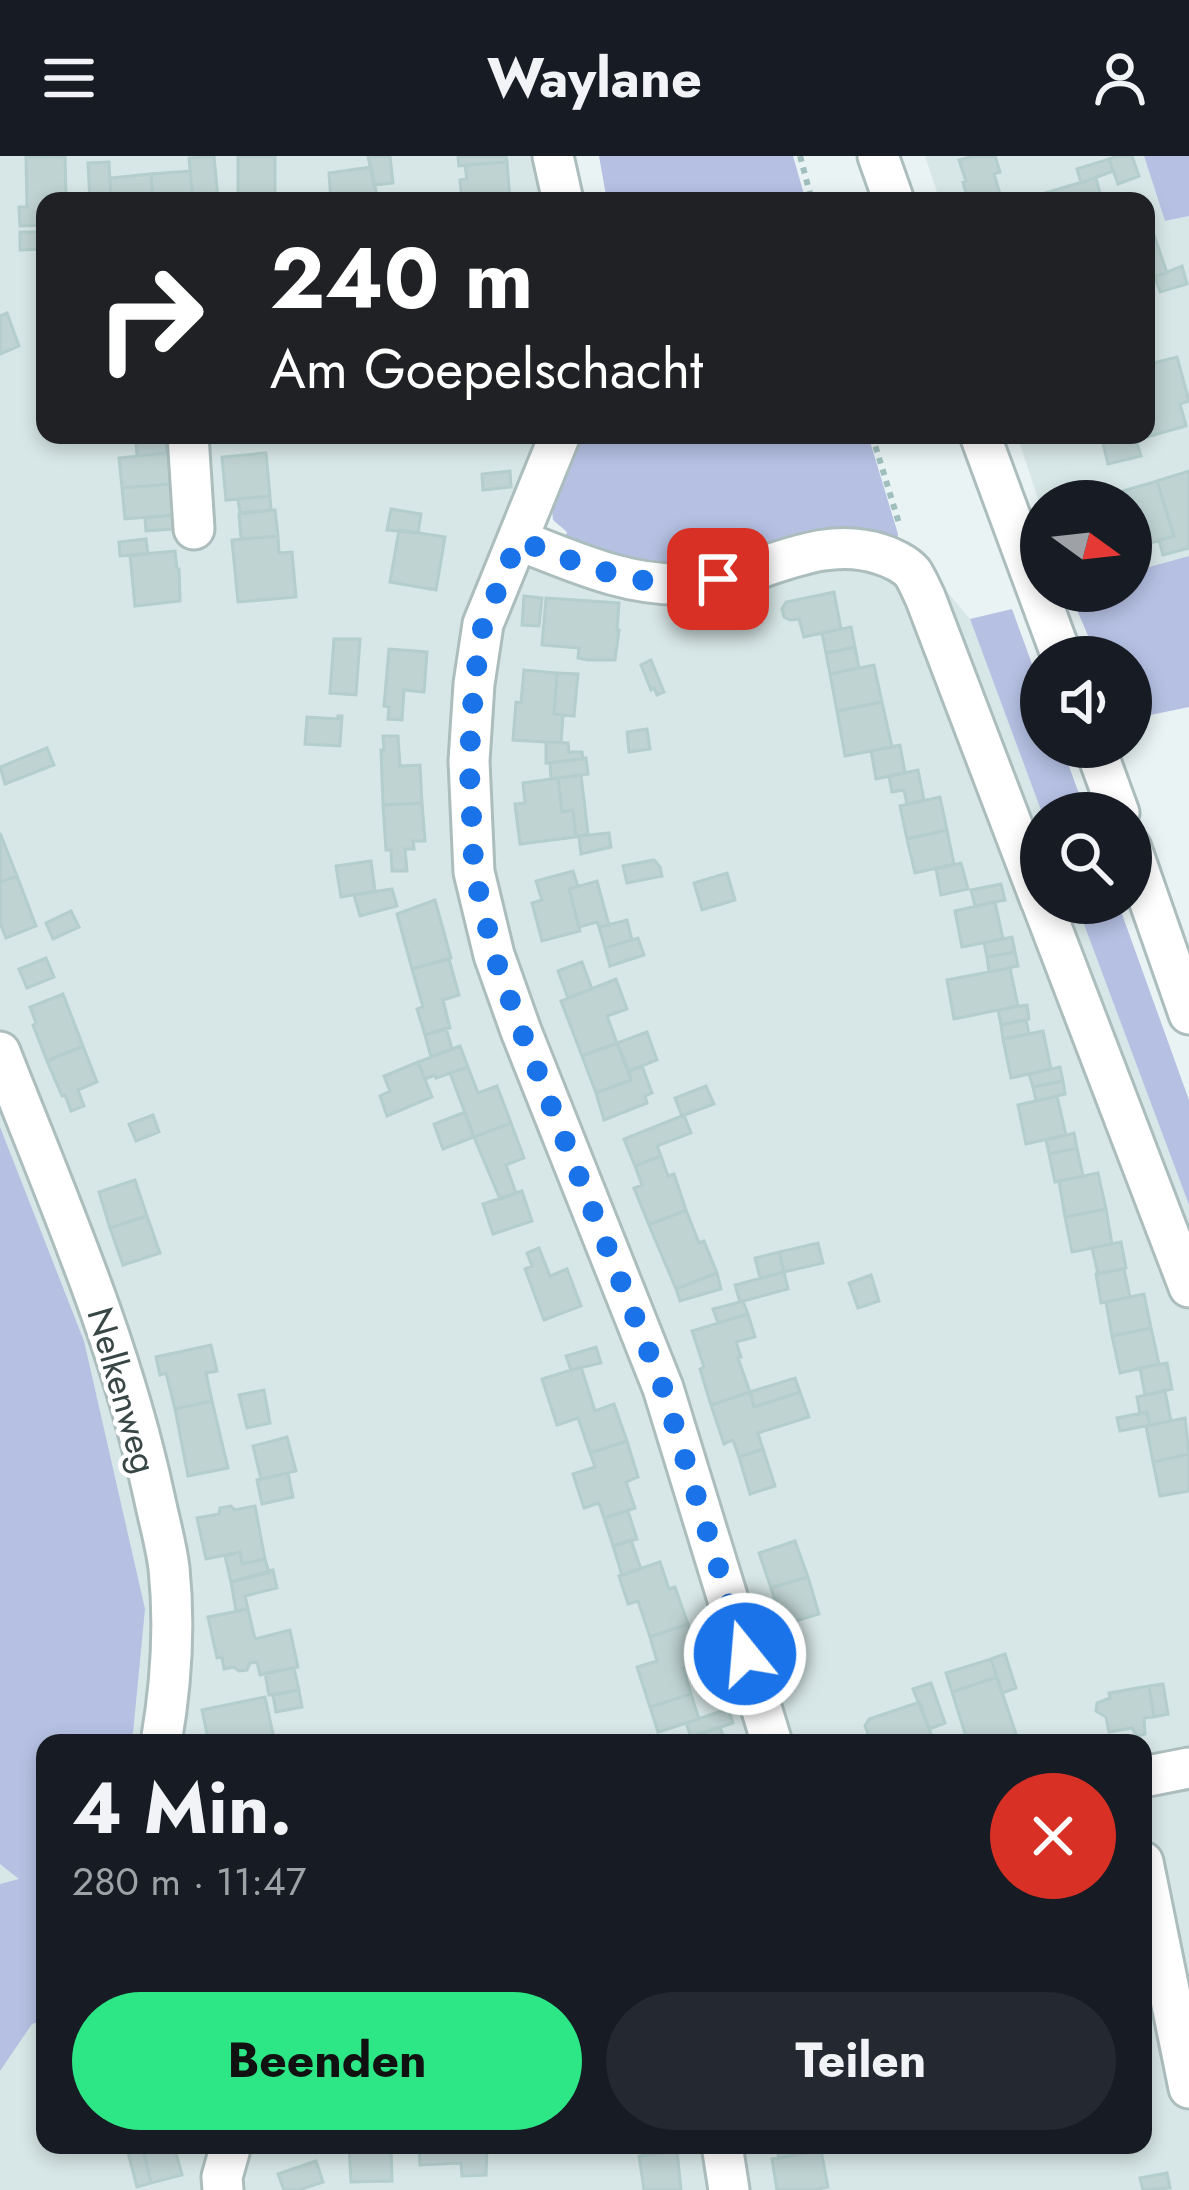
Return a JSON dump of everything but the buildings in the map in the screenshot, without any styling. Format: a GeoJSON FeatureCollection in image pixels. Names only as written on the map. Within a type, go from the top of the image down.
{"type":"FeatureCollection","features":[{"type":"Feature","properties":{"kind":"street"},"geometry":{"type":"LineString","coordinates":[[553,156],[561,192]]}},
{"type":"Feature","properties":{"kind":"street"},"geometry":{"type":"LineString","coordinates":[[878,156],[891,192]]}},
{"type":"Feature","properties":{"kind":"street"},"geometry":{"type":"LineString","coordinates":[[189,444],[194,529]]}},
{"type":"Feature","properties":{"kind":"street"},"geometry":{"type":"LineString","coordinates":[[556,444],[483,625],[469,761],[474,872],[494,955],[521,1030],[663,1388],[769,1734]]}},
{"type":"Feature","properties":{"kind":"street"},"geometry":{"type":"LineString","coordinates":[[983,444],[1054,636]]}},
{"type":"Feature","properties":{"kind":"street"},"geometry":{"type":"LineString","coordinates":[[518,540],[610,574],[653,583],[692,584],[844,547],[888,557],[910,570],[925,597],[1020,847]]}},
{"type":"Feature","properties":{"kind":"street"},"geometry":{"type":"LineString","coordinates":[[1152,908],[1189,1014]]}},
{"type":"Feature","properties":{"kind":"street"},"geometry":{"type":"LineString","coordinates":[[1049,924],[1189,1287]]}},
{"type":"Feature","properties":{"kind":"street","name":"Nelkenweg"},"geometry":{"type":"LineString","coordinates":[[0,1052],[112,1338],[146,1461],[169,1567],[169,1700],[163,1734]]}},
{"type":"Feature","properties":{"kind":"street"},"geometry":{"type":"LineString","coordinates":[[1152,1776],[1189,1768]]}},
{"type":"Feature","properties":{"kind":"street"},"geometry":{"type":"LineString","coordinates":[[1152,1906],[1189,2088]]}},
{"type":"Feature","properties":{"kind":"street"},"geometry":{"type":"LineString","coordinates":[[223,2190],[228,2154]]}},
{"type":"Feature","properties":{"kind":"street"},"geometry":{"type":"LineString","coordinates":[[723,2154],[729,2190]]}},
{"type":"Feature","properties":{"kind":"path"},"geometry":{"type":"LineString","coordinates":[[800,156],[810,192]]}},
{"type":"Feature","properties":{"kind":"path"},"geometry":{"type":"LineString","coordinates":[[875,444],[910,570]]}},
{"type":"Feature","properties":{"kind":"shaded area"},"geometry":{"type":"Polygon","coordinates":[[[0,156],[531,156],[540,192],[36,192],[36,444],[536,444],[506,520],[610,563],[919,558],[970,619],[1020,754],[1020,768],[1025,768],[1034,792],[1020,792],[1020,924],[1084,924],[1189,1205],[1189,2190],[0,2190],[0,156]]]}},
{"type":"Feature","properties":{"kind":"shaded area"},"geometry":{"type":"Polygon","coordinates":[[[599,156],[793,156],[803,192],[605,192],[599,156]]]}},
{"type":"Feature","properties":{"kind":"shaded area"},"geometry":{"type":"Polygon","coordinates":[[[925,156],[1144,156],[1165,221],[1189,216],[1189,556],[1152,566],[1152,480],[1032,480],[1020,444],[1155,444],[1155,192],[937,192],[925,156]]]}},
{"type":"Feature","properties":{"kind":"shaded area"},"geometry":{"type":"Polygon","coordinates":[[[1144,156],[1189,156],[1189,216],[1165,221],[1144,156]]]}},
{"type":"Feature","properties":{"kind":"shaded area"},"geometry":{"type":"Polygon","coordinates":[[[576,444],[871,444],[898,534],[897,545],[687,576],[562,547],[567,532],[553,520],[576,444]]]}},
{"type":"Feature","properties":{"kind":"shaded area"},"geometry":{"type":"Polygon","coordinates":[[[1189,556],[1189,707],[1152,715],[1152,636],[1088,636],[1078,612],[1152,612],[1152,566],[1189,556]]]}},
{"type":"Feature","properties":{"kind":"shaded area"},"geometry":{"type":"Polygon","coordinates":[[[1012,609],[1022,636],[1020,754],[970,619],[1012,609]]]}},
{"type":"Feature","properties":{"kind":"shaded area"},"geometry":{"type":"Polygon","coordinates":[[[1025,768],[1070,768],[1078,792],[1034,792],[1025,768]]]}},
{"type":"Feature","properties":{"kind":"shaded area"},"geometry":{"type":"Polygon","coordinates":[[[1084,924],[1126,924],[1189,1100],[1189,1205],[1084,924]]]}},
{"type":"Feature","properties":{"kind":"shaded area"},"geometry":{"type":"Polygon","coordinates":[[[0,1127],[84,1341],[145,1609],[133,1734],[36,1734],[36,2023],[0,2071],[0,1884],[19,1879],[0,1864],[0,1127]]]}},
{"type":"Feature","properties":{"kind":"route"},"geometry":{"type":"LineString","coordinates":[[718,579],[692,584],[633,580],[518,540],[483,625],[474,684],[470,812],[474,872],[494,955],[663,1388],[745,1654]]}}]}
